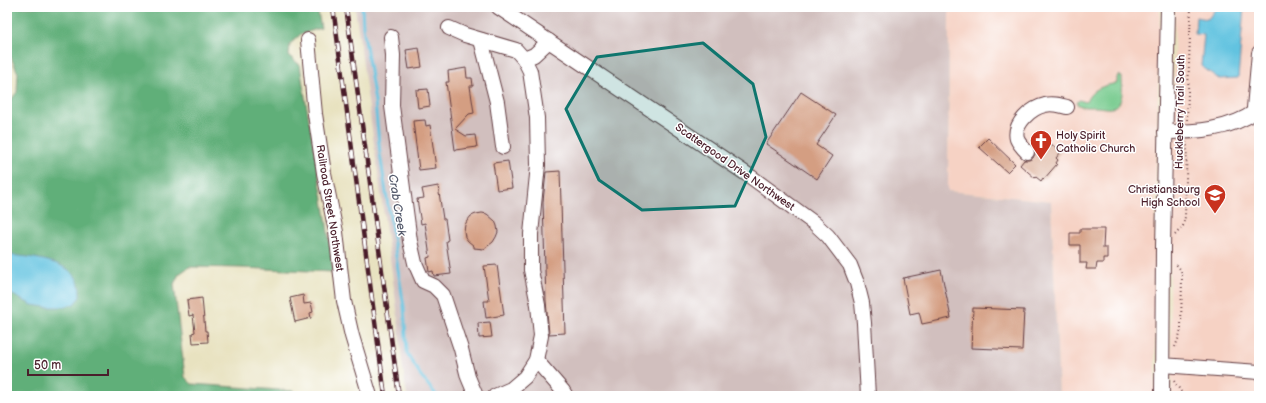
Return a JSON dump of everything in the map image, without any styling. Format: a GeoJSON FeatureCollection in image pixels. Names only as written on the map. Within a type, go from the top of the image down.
{"type":"FeatureCollection","features":[{"type":"Feature","properties":{"kind":"street","name":"Scattergood Drive Northwest"},"geometry":{"type":"LineString","coordinates":[[498,7],[751,176],[814,223],[828,236],[850,265],[858,283],[863,316],[868,396]]}},
{"type":"Feature","properties":{"kind":"street"},"geometry":{"type":"LineString","coordinates":[[1162,396],[1168,7]]}},
{"type":"Feature","properties":{"kind":"street"},"geometry":{"type":"LineString","coordinates":[[449,28],[465,35],[516,50],[524,59],[530,71],[537,118],[538,165],[531,234],[531,270],[538,305],[541,336],[536,360],[525,377],[511,389],[495,396]]}},
{"type":"Feature","properties":{"kind":"street"},"geometry":{"type":"LineString","coordinates":[[391,37],[393,54],[392,106],[410,242],[415,263],[423,281],[434,286],[443,295],[461,349],[468,377],[476,396]]}},
{"type":"Feature","properties":{"kind":"street","name":"Railroad Street Northwest"},"geometry":{"type":"LineString","coordinates":[[308,40],[315,114],[324,173],[336,232],[344,301],[352,336],[370,396]]}},
{"type":"Feature","properties":{"kind":"street"},"geometry":{"type":"LineString","coordinates":[[481,40],[497,102],[503,147]]}},
{"type":"Feature","properties":{"kind":"street"},"geometry":{"type":"LineString","coordinates":[[524,59],[534,54],[549,41]]}},
{"type":"Feature","properties":{"kind":"street"},"geometry":{"type":"LineString","coordinates":[[1165,132],[1187,132],[1218,128],[1233,124],[1257,111],[1254,108],[1259,53]]}},
{"type":"Feature","properties":{"kind":"street"},"geometry":{"type":"LineString","coordinates":[[1027,152],[1017,140],[1016,133],[1019,125],[1025,117],[1036,108],[1044,105],[1052,104],[1066,107]]}},
{"type":"Feature","properties":{"kind":"street"},"geometry":{"type":"LineString","coordinates":[[536,360],[566,396]]}},
{"type":"Feature","properties":{"kind":"street"},"geometry":{"type":"LineString","coordinates":[[1162,365],[1259,372]]}},
{"type":"Feature","properties":{"kind":"path","name":"Huckleberry Trail South"},"geometry":{"type":"LineString","coordinates":[[1172,238],[1183,226],[1185,217],[1189,23],[1191,7]]}},
{"type":"Feature","properties":{"kind":"path"},"geometry":{"type":"LineString","coordinates":[[1172,260],[1181,270],[1181,310]]}},
{"type":"Feature","properties":{"kind":"highlighted area"},"geometry":{"type":"Polygon","coordinates":[[[703,43],[753,84],[766,137],[735,206],[642,210],[599,180],[566,109],[597,57],[703,43]]]}},
{"type":"Feature","properties":{"kind":"shaded area"},"geometry":{"type":"Polygon","coordinates":[[[355,7],[949,7],[948,191],[1051,201],[1059,396],[407,396],[398,316],[355,7]]]}},
{"type":"Feature","properties":{"kind":"shaded area"},"geometry":{"type":"Polygon","coordinates":[[[949,7],[1160,7],[1155,217],[1155,396],[1059,396],[1051,201],[948,191],[949,7]]]}},
{"type":"Feature","properties":{"kind":"shaded area","name":"Christiansburg High School"},"geometry":{"type":"Polygon","coordinates":[[[1175,7],[1259,7],[1259,396],[1172,396],[1170,275],[1175,7]]]}},
{"type":"Feature","properties":{"kind":"green space"},"geometry":{"type":"Polygon","coordinates":[[[7,7],[317,7],[321,28],[301,34],[290,44],[289,56],[300,65],[326,220],[333,272],[189,267],[179,274],[174,284],[185,377],[192,384],[294,391],[293,396],[7,396],[7,103],[17,92],[18,73],[7,49],[7,7]]]}},
{"type":"Feature","properties":{"kind":"green space"},"geometry":{"type":"Polygon","coordinates":[[[1119,75],[1122,77],[1122,95],[1116,106],[1112,108],[1084,107],[1077,104],[1079,100],[1086,102],[1088,97],[1098,88],[1117,83],[1117,77],[1119,75]]]}},
{"type":"Feature","properties":{"kind":"water"},"geometry":{"type":"Polygon","coordinates":[[[1217,7],[1244,7],[1238,78],[1219,79],[1201,66],[1204,35],[1195,34],[1196,17],[1208,19],[1217,7]]]}},
{"type":"Feature","properties":{"kind":"water"},"geometry":{"type":"Polygon","coordinates":[[[7,255],[25,256],[45,260],[65,267],[72,273],[79,283],[80,297],[74,304],[65,307],[46,307],[32,305],[7,292],[7,255]]]}},
{"type":"Feature","properties":{"kind":"building"},"geometry":{"type":"Polygon","coordinates":[[[419,48],[422,67],[409,69],[406,50],[419,48]]]}},
{"type":"Feature","properties":{"kind":"building"},"geometry":{"type":"Polygon","coordinates":[[[466,68],[467,78],[472,78],[473,86],[470,86],[474,113],[469,114],[455,129],[466,136],[475,135],[477,147],[455,150],[446,82],[449,82],[448,71],[466,68]]]}},
{"type":"Feature","properties":{"kind":"building"},"geometry":{"type":"Polygon","coordinates":[[[428,89],[430,106],[418,108],[416,90],[428,89]]]}},
{"type":"Feature","properties":{"kind":"building"},"geometry":{"type":"Polygon","coordinates":[[[801,92],[836,115],[816,145],[832,156],[817,179],[766,144],[801,92]]]}},
{"type":"Feature","properties":{"kind":"building"},"geometry":{"type":"Polygon","coordinates":[[[425,120],[426,126],[430,125],[436,168],[419,170],[413,121],[425,120]]]}},
{"type":"Feature","properties":{"kind":"building"},"geometry":{"type":"Polygon","coordinates":[[[988,138],[1015,164],[1007,172],[979,147],[988,138]]]}},
{"type":"Feature","properties":{"kind":"building","name":"Holy Spirit Catholic Church"},"geometry":{"type":"Polygon","coordinates":[[[1046,140],[1061,152],[1056,158],[1058,160],[1056,163],[1057,164],[1041,181],[1036,177],[1035,178],[1020,165],[1024,160],[1033,158],[1035,154],[1034,148],[1039,144],[1041,146],[1046,140]]]}},
{"type":"Feature","properties":{"kind":"building"},"geometry":{"type":"Polygon","coordinates":[[[508,161],[512,188],[497,190],[493,163],[508,161]]]}},
{"type":"Feature","properties":{"kind":"building"},"geometry":{"type":"Polygon","coordinates":[[[560,171],[565,333],[549,334],[546,301],[543,202],[546,172],[560,171]]]}},
{"type":"Feature","properties":{"kind":"building"},"geometry":{"type":"Polygon","coordinates":[[[438,186],[443,219],[445,219],[448,240],[446,241],[451,274],[434,276],[433,271],[429,272],[427,258],[430,257],[425,223],[421,224],[417,199],[424,198],[422,189],[438,186]]]}},
{"type":"Feature","properties":{"kind":"building"},"geometry":{"type":"Polygon","coordinates":[[[482,213],[487,214],[495,221],[498,232],[493,242],[484,249],[474,248],[474,246],[465,237],[464,231],[465,225],[471,216],[482,213]]]}},
{"type":"Feature","properties":{"kind":"building"},"geometry":{"type":"Polygon","coordinates":[[[1080,229],[1104,229],[1103,248],[1107,248],[1107,258],[1103,258],[1103,263],[1097,263],[1096,269],[1086,269],[1087,263],[1080,263],[1080,245],[1070,245],[1070,233],[1080,233],[1080,229]]]}},
{"type":"Feature","properties":{"kind":"building"},"geometry":{"type":"Polygon","coordinates":[[[497,265],[504,315],[486,318],[484,301],[489,301],[484,266],[497,265]]]}},
{"type":"Feature","properties":{"kind":"building"},"geometry":{"type":"Polygon","coordinates":[[[941,270],[951,318],[922,324],[919,312],[910,314],[903,278],[941,270]]]}},
{"type":"Feature","properties":{"kind":"building"},"geometry":{"type":"Polygon","coordinates":[[[303,295],[304,304],[311,303],[313,312],[310,313],[311,318],[295,322],[290,298],[303,295]]]}},
{"type":"Feature","properties":{"kind":"building"},"geometry":{"type":"Polygon","coordinates":[[[202,298],[205,331],[207,331],[208,342],[193,343],[192,333],[195,332],[193,315],[189,316],[187,300],[202,298]]]}},
{"type":"Feature","properties":{"kind":"building"},"geometry":{"type":"Polygon","coordinates":[[[973,308],[1024,310],[1022,350],[971,348],[973,308]]]}},
{"type":"Feature","properties":{"kind":"building"},"geometry":{"type":"Polygon","coordinates":[[[490,322],[492,337],[479,338],[478,323],[490,322]]]}},
{"type":"Feature","properties":{"kind":"waterway","name":"Crab Creek"},"geometry":{"type":"LineString","coordinates":[[362,7],[363,27],[375,102],[380,154],[404,307],[407,353],[421,376],[437,396]]}},
{"type":"Feature","properties":{"kind":"railway"},"geometry":{"type":"LineString","coordinates":[[333,7],[385,396]]}},
{"type":"Feature","properties":{"kind":"railway"},"geometry":{"type":"LineString","coordinates":[[346,7],[399,396]]}},
{"type":"Feature","properties":{"kind":"place","name":"Holy Spirit Catholic Church"},"geometry":{"type":"Point","coordinates":[1041,160]}},
{"type":"Feature","properties":{"kind":"place","name":"Christiansburg High School"},"geometry":{"type":"Point","coordinates":[1215,214]}}]}
